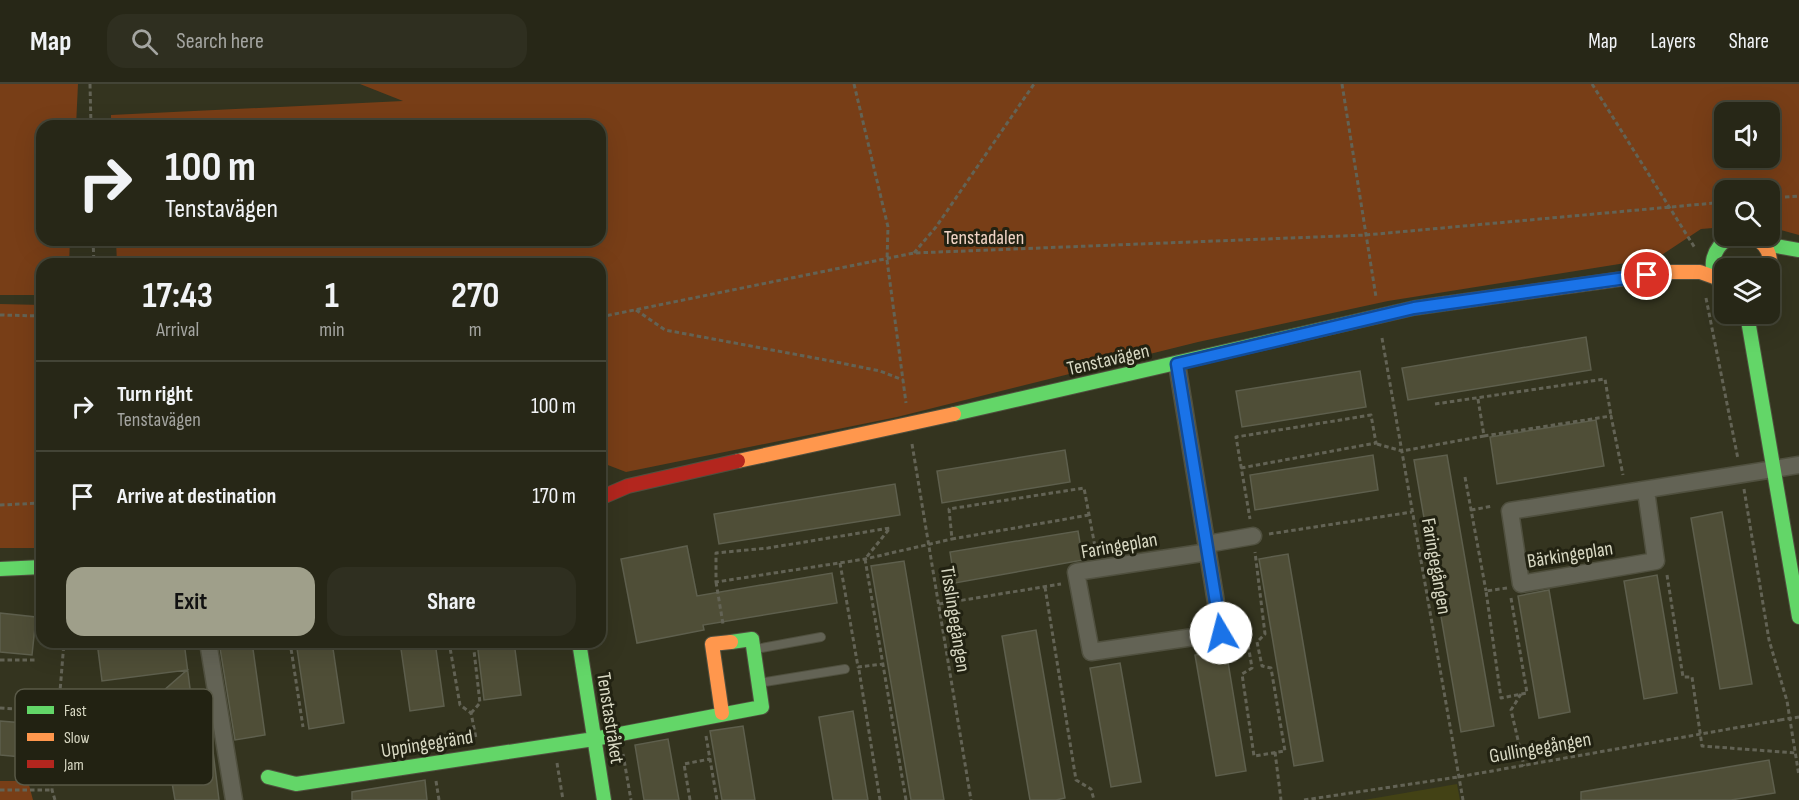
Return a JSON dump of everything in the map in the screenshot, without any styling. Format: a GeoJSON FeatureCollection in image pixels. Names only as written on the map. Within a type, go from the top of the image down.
{"type":"FeatureCollection","features":[{"type":"Feature","properties":{"kind":"street","name":"Tenstavägen"},"geometry":{"type":"LineString","coordinates":[[1671,272],[1718,246]]}},
{"type":"Feature","properties":{"kind":"street"},"geometry":{"type":"LineString","coordinates":[[1765,246],[1771,260],[1782,266]]}},
{"type":"Feature","properties":{"kind":"street"},"geometry":{"type":"LineString","coordinates":[[1776,246],[1799,250]]}},
{"type":"Feature","properties":{"kind":"street"},"geometry":{"type":"LineString","coordinates":[[1714,277],[1712,258],[1715,248]]}},
{"type":"Feature","properties":{"kind":"street","name":"Tenstavägen"},"geometry":{"type":"LineString","coordinates":[[606,495],[628,486],[1177,364],[1414,308],[1671,272],[1700,272],[1714,277]]}},
{"type":"Feature","properties":{"kind":"street"},"geometry":{"type":"LineString","coordinates":[[1751,324],[1799,617]]}},
{"type":"Feature","properties":{"kind":"street"},"geometry":{"type":"LineString","coordinates":[[1177,364],[1221,633]]}},
{"type":"Feature","properties":{"kind":"street","name":"Bärkingeplan"},"geometry":{"type":"LineString","coordinates":[[1656,561],[1515,586],[1510,512],[1799,465]]}},
{"type":"Feature","properties":{"kind":"street","name":"Tenstavägen"},"geometry":{"type":"LineString","coordinates":[[609,481],[628,486]]}},
{"type":"Feature","properties":{"kind":"street"},"geometry":{"type":"LineString","coordinates":[[1646,491],[1656,561]]}},
{"type":"Feature","properties":{"kind":"street","name":"Faringeplan"},"geometry":{"type":"LineString","coordinates":[[1221,633],[1091,652],[1076,572],[1208,548],[1253,536]]}},
{"type":"Feature","properties":{"kind":"street"},"geometry":{"type":"LineString","coordinates":[[0,569],[36,567]]}},
{"type":"Feature","properties":{"kind":"street"},"geometry":{"type":"LineString","coordinates":[[722,713],[712,644],[752,639],[758,683]]}},
{"type":"Feature","properties":{"kind":"street"},"geometry":{"type":"LineString","coordinates":[[209,648],[234,800]]}},
{"type":"Feature","properties":{"kind":"street","name":"Tenstastråket"},"geometry":{"type":"LineString","coordinates":[[580,648],[604,800]]}},
{"type":"Feature","properties":{"kind":"street","name":"Uppingegränd"},"geometry":{"type":"LineString","coordinates":[[268,777],[296,784],[554,743],[594,739],[762,707],[758,683]]}},
{"type":"Feature","properties":{"kind":"lane"},"geometry":{"type":"LineString","coordinates":[[754,650],[820,637]]}},
{"type":"Feature","properties":{"kind":"lane"},"geometry":{"type":"LineString","coordinates":[[758,683],[845,669]]}},
{"type":"Feature","properties":{"kind":"path"},"geometry":{"type":"LineString","coordinates":[[90,84],[91,120]]}},
{"type":"Feature","properties":{"kind":"path"},"geometry":{"type":"LineString","coordinates":[[854,84],[888,227],[887,260],[907,408]]}},
{"type":"Feature","properties":{"kind":"path"},"geometry":{"type":"LineString","coordinates":[[914,253],[936,227],[1034,84]]}},
{"type":"Feature","properties":{"kind":"path"},"geometry":{"type":"LineString","coordinates":[[1342,84],[1377,302]]}},
{"type":"Feature","properties":{"kind":"path"},"geometry":{"type":"LineString","coordinates":[[1780,197],[1799,196]]}},
{"type":"Feature","properties":{"kind":"path"},"geometry":{"type":"LineString","coordinates":[[606,316],[914,253],[1366,235],[1714,203]]}},
{"type":"Feature","properties":{"kind":"path"},"geometry":{"type":"LineString","coordinates":[[636,310],[665,330],[880,371],[903,380]]}},
{"type":"Feature","properties":{"kind":"path"},"geometry":{"type":"LineString","coordinates":[[0,315],[36,316]]}},
{"type":"Feature","properties":{"kind":"path","name":"Faringegången"},"geometry":{"type":"LineString","coordinates":[[1382,338],[1463,800]]}},
{"type":"Feature","properties":{"kind":"path"},"geometry":{"type":"LineString","coordinates":[[1435,405],[1605,379],[1627,494]]}},
{"type":"Feature","properties":{"kind":"path"},"geometry":{"type":"LineString","coordinates":[[1478,399],[1484,436]]}},
{"type":"Feature","properties":{"kind":"path"},"geometry":{"type":"LineString","coordinates":[[1221,633],[1248,644],[1257,642],[1264,634],[1253,536],[1236,437],[1371,415],[1376,444]]}},
{"type":"Feature","properties":{"kind":"path"},"geometry":{"type":"LineString","coordinates":[[1241,468],[1376,444],[1402,451],[1611,416]]}},
{"type":"Feature","properties":{"kind":"path","name":"Tisslingegången"},"geometry":{"type":"LineString","coordinates":[[912,442],[971,800]]}},
{"type":"Feature","properties":{"kind":"path"},"geometry":{"type":"LineString","coordinates":[[1741,476],[1769,640],[1787,701],[1799,776]]}},
{"type":"Feature","properties":{"kind":"path"},"geometry":{"type":"LineString","coordinates":[[1465,477],[1501,698],[1527,693],[1515,586],[1485,591]]}},
{"type":"Feature","properties":{"kind":"path"},"geometry":{"type":"LineString","coordinates":[[952,538],[950,509],[1084,488],[1100,568]]}},
{"type":"Feature","properties":{"kind":"path"},"geometry":{"type":"LineString","coordinates":[[0,503],[36,504]]}},
{"type":"Feature","properties":{"kind":"path"},"geometry":{"type":"LineString","coordinates":[[1253,536],[1412,512]]}},
{"type":"Feature","properties":{"kind":"path"},"geometry":{"type":"LineString","coordinates":[[716,582],[865,559],[952,538],[1089,515]]}},
{"type":"Feature","properties":{"kind":"path"},"geometry":{"type":"LineString","coordinates":[[726,642],[716,582],[716,553],[768,548],[890,528],[865,559],[906,800]]}},
{"type":"Feature","properties":{"kind":"path"},"geometry":{"type":"LineString","coordinates":[[1656,561],[1664,562],[1683,677],[1692,677],[1702,746],[1796,753]]}},
{"type":"Feature","properties":{"kind":"path"},"geometry":{"type":"LineString","coordinates":[[840,562],[880,800]]}},
{"type":"Feature","properties":{"kind":"path"},"geometry":{"type":"LineString","coordinates":[[939,604],[1078,581]]}},
{"type":"Feature","properties":{"kind":"path"},"geometry":{"type":"LineString","coordinates":[[1045,587],[1076,780],[1091,789],[1091,800]]}},
{"type":"Feature","properties":{"kind":"path"},"geometry":{"type":"LineString","coordinates":[[1248,644],[1252,668],[1242,674],[1254,756],[1285,751],[1271,668],[1262,666],[1257,642]]}},
{"type":"Feature","properties":{"kind":"path"},"geometry":{"type":"LineString","coordinates":[[60,689],[64,648]]}},
{"type":"Feature","properties":{"kind":"path"},"geometry":{"type":"LineString","coordinates":[[291,648],[303,727]]}},
{"type":"Feature","properties":{"kind":"path"},"geometry":{"type":"LineString","coordinates":[[450,648],[460,705],[471,713],[478,755]]}},
{"type":"Feature","properties":{"kind":"path"},"geometry":{"type":"LineString","coordinates":[[471,713],[480,703],[474,648]]}},
{"type":"Feature","properties":{"kind":"path"},"geometry":{"type":"LineString","coordinates":[[0,660],[36,660]]}},
{"type":"Feature","properties":{"kind":"path"},"geometry":{"type":"LineString","coordinates":[[845,669],[883,664]]}},
{"type":"Feature","properties":{"kind":"path"},"geometry":{"type":"LineString","coordinates":[[1521,694],[1510,710],[1524,765]]}},
{"type":"Feature","properties":{"kind":"path"},"geometry":{"type":"LineString","coordinates":[[0,708],[15,709]]}},
{"type":"Feature","properties":{"kind":"path","name":"Gullingegången"},"geometry":{"type":"LineString","coordinates":[[1304,800],[1458,777],[1799,717]]}},
{"type":"Feature","properties":{"kind":"path"},"geometry":{"type":"LineString","coordinates":[[554,743],[563,800]]}},
{"type":"Feature","properties":{"kind":"path"},"geometry":{"type":"LineString","coordinates":[[623,750],[631,800]]}},
{"type":"Feature","properties":{"kind":"path"},"geometry":{"type":"LineString","coordinates":[[1275,752],[1281,800]]}},
{"type":"Feature","properties":{"kind":"path"},"geometry":{"type":"LineString","coordinates":[[690,800],[684,764],[710,759],[717,800]]}},
{"type":"Feature","properties":{"kind":"path"},"geometry":{"type":"LineString","coordinates":[[52,785],[55,800]]}},
{"type":"Feature","properties":{"kind":"path"},"geometry":{"type":"LineString","coordinates":[[0,789],[52,790]]}},
{"type":"Feature","properties":{"kind":"shaded area"},"geometry":{"type":"Polygon","coordinates":[[[1457,784],[1460,800],[1364,800],[1457,784]]]}},
{"type":"Feature","properties":{"kind":"green space"},"geometry":{"type":"Polygon","coordinates":[[[0,84],[78,84],[76,120],[36,120],[36,246],[70,246],[69,258],[36,258],[36,295],[0,295],[0,84]]]}},
{"type":"Feature","properties":{"kind":"green space","name":"Tenstadalen"},"geometry":{"type":"Polygon","coordinates":[[[360,84],[1799,84],[1799,235],[1780,230],[1780,180],[1714,180],[1714,228],[1701,229],[1657,258],[1388,301],[1198,342],[897,417],[626,472],[606,464],[606,258],[117,258],[116,246],[606,246],[606,120],[111,120],[111,115],[403,101],[360,84]]]}},
{"type":"Feature","properties":{"kind":"green space"},"geometry":{"type":"Polygon","coordinates":[[[0,304],[36,305],[36,548],[0,548],[0,304]]]}},
{"type":"Feature","properties":{"kind":"green space"},"geometry":{"type":"Polygon","coordinates":[[[0,781],[15,781],[15,785],[29,785],[33,800],[0,800],[0,781]]]}},
{"type":"Feature","properties":{"kind":"building"},"geometry":{"type":"Polygon","coordinates":[[[1586,337],[1591,370],[1408,400],[1402,368],[1586,337]]]}},
{"type":"Feature","properties":{"kind":"building"},"geometry":{"type":"Polygon","coordinates":[[[1360,371],[1366,407],[1242,427],[1236,391],[1360,371]]]}},
{"type":"Feature","properties":{"kind":"building"},"geometry":{"type":"Polygon","coordinates":[[[1596,420],[1604,466],[1497,484],[1490,437],[1596,420]]]}},
{"type":"Feature","properties":{"kind":"building"},"geometry":{"type":"Polygon","coordinates":[[[1065,450],[1070,482],[942,503],[937,471],[1065,450]]]}},
{"type":"Feature","properties":{"kind":"building"},"geometry":{"type":"Polygon","coordinates":[[[1373,455],[1378,490],[1255,510],[1250,475],[1373,455]]]}},
{"type":"Feature","properties":{"kind":"building"},"geometry":{"type":"Polygon","coordinates":[[[1447,455],[1494,726],[1461,732],[1414,460],[1447,455]]]}},
{"type":"Feature","properties":{"kind":"building"},"geometry":{"type":"Polygon","coordinates":[[[895,484],[900,515],[719,544],[714,514],[895,484]]]}},
{"type":"Feature","properties":{"kind":"building"},"geometry":{"type":"Polygon","coordinates":[[[1722,512],[1752,684],[1720,689],[1691,518],[1722,512]]]}},
{"type":"Feature","properties":{"kind":"building"},"geometry":{"type":"Polygon","coordinates":[[[1078,531],[1083,560],[955,583],[950,552],[1078,531]]]}},
{"type":"Feature","properties":{"kind":"building"},"geometry":{"type":"Polygon","coordinates":[[[687,546],[697,596],[832,573],[837,603],[703,625],[704,630],[637,643],[621,559],[687,546]]]}},
{"type":"Feature","properties":{"kind":"building"},"geometry":{"type":"Polygon","coordinates":[[[1288,554],[1323,761],[1294,766],[1259,559],[1288,554]]]}},
{"type":"Feature","properties":{"kind":"building"},"geometry":{"type":"Polygon","coordinates":[[[904,561],[944,800],[911,800],[871,566],[904,561]]]}},
{"type":"Feature","properties":{"kind":"building"},"geometry":{"type":"Polygon","coordinates":[[[1657,575],[1677,693],[1644,699],[1624,581],[1657,575]]]}},
{"type":"Feature","properties":{"kind":"building"},"geometry":{"type":"Polygon","coordinates":[[[1549,590],[1570,712],[1539,718],[1518,596],[1549,590]]]}},
{"type":"Feature","properties":{"kind":"building"},"geometry":{"type":"Polygon","coordinates":[[[0,613],[36,617],[32,655],[0,652],[0,613]]]}},
{"type":"Feature","properties":{"kind":"building"},"geometry":{"type":"Polygon","coordinates":[[[1036,630],[1065,798],[1056,800],[1030,800],[1002,636],[1036,630]]]}},
{"type":"Feature","properties":{"kind":"building"},"geometry":{"type":"Polygon","coordinates":[[[98,648],[185,648],[190,689],[165,689],[187,670],[102,681],[98,648]]]}},
{"type":"Feature","properties":{"kind":"building"},"geometry":{"type":"Polygon","coordinates":[[[220,648],[253,648],[265,735],[235,740],[220,648]]]}},
{"type":"Feature","properties":{"kind":"building"},"geometry":{"type":"Polygon","coordinates":[[[297,648],[333,648],[344,723],[309,729],[297,648]]]}},
{"type":"Feature","properties":{"kind":"building"},"geometry":{"type":"Polygon","coordinates":[[[401,648],[436,648],[444,706],[410,711],[401,648]]]}},
{"type":"Feature","properties":{"kind":"building"},"geometry":{"type":"Polygon","coordinates":[[[478,648],[515,648],[521,695],[484,700],[478,648]]]}},
{"type":"Feature","properties":{"kind":"building"},"geometry":{"type":"Polygon","coordinates":[[[1226,650],[1246,771],[1216,776],[1195,655],[1226,650]]]}},
{"type":"Feature","properties":{"kind":"building"},"geometry":{"type":"Polygon","coordinates":[[[1120,663],[1141,782],[1111,787],[1090,668],[1120,663]]]}},
{"type":"Feature","properties":{"kind":"building"},"geometry":{"type":"Polygon","coordinates":[[[853,711],[868,800],[833,800],[819,717],[853,711]]]}},
{"type":"Feature","properties":{"kind":"building"},"geometry":{"type":"Polygon","coordinates":[[[0,721],[15,722],[15,756],[0,755],[0,721]]]}},
{"type":"Feature","properties":{"kind":"building"},"geometry":{"type":"Polygon","coordinates":[[[743,726],[755,800],[722,800],[710,731],[743,726]]]}},
{"type":"Feature","properties":{"kind":"building"},"geometry":{"type":"Polygon","coordinates":[[[668,739],[679,800],[644,800],[635,745],[668,739]]]}},
{"type":"Feature","properties":{"kind":"building"},"geometry":{"type":"Polygon","coordinates":[[[213,752],[219,800],[175,800],[172,785],[213,785],[213,752]]]}},
{"type":"Feature","properties":{"kind":"building"},"geometry":{"type":"Polygon","coordinates":[[[1769,760],[1775,793],[1731,800],[1581,800],[1581,792],[1769,760]]]}},
{"type":"Feature","properties":{"kind":"building"},"geometry":{"type":"Polygon","coordinates":[[[425,780],[427,800],[352,800],[352,792],[425,780]]]}},
{"type":"Feature","properties":{"kind":"traffic: fast"},"geometry":{"type":"LineString","coordinates":[[1714,272],[1713,261],[1721,246]]}},
{"type":"Feature","properties":{"kind":"traffic: fast"},"geometry":{"type":"LineString","coordinates":[[1776,246],[1799,250]]}},
{"type":"Feature","properties":{"kind":"traffic: fast"},"geometry":{"type":"LineString","coordinates":[[954,414],[1414,308],[1442,304]]}},
{"type":"Feature","properties":{"kind":"traffic: fast"},"geometry":{"type":"LineString","coordinates":[[1749,324],[1799,617]]}},
{"type":"Feature","properties":{"kind":"traffic: fast"},"geometry":{"type":"LineString","coordinates":[[0,569],[36,567]]}},
{"type":"Feature","properties":{"kind":"traffic: fast"},"geometry":{"type":"LineString","coordinates":[[268,777],[296,784],[594,739],[762,707],[752,639],[731,642]]}},
{"type":"Feature","properties":{"kind":"traffic: fast"},"geometry":{"type":"LineString","coordinates":[[580,648],[604,800]]}},
{"type":"Feature","properties":{"kind":"traffic: slow"},"geometry":{"type":"LineString","coordinates":[[1765,246],[1769,258]]}},
{"type":"Feature","properties":{"kind":"traffic: slow"},"geometry":{"type":"LineString","coordinates":[[1442,304],[1671,272],[1700,272],[1714,277]]}},
{"type":"Feature","properties":{"kind":"traffic: slow"},"geometry":{"type":"LineString","coordinates":[[738,461],[954,414]]}},
{"type":"Feature","properties":{"kind":"traffic: slow"},"geometry":{"type":"LineString","coordinates":[[722,713],[712,644],[731,642]]}},
{"type":"Feature","properties":{"kind":"traffic: jam"},"geometry":{"type":"LineString","coordinates":[[606,495],[628,486],[738,461]]}},
{"type":"Feature","properties":{"kind":"route"},"geometry":{"type":"LineString","coordinates":[[1221,633],[1177,364],[1414,308],[1647,275]]}}]}
